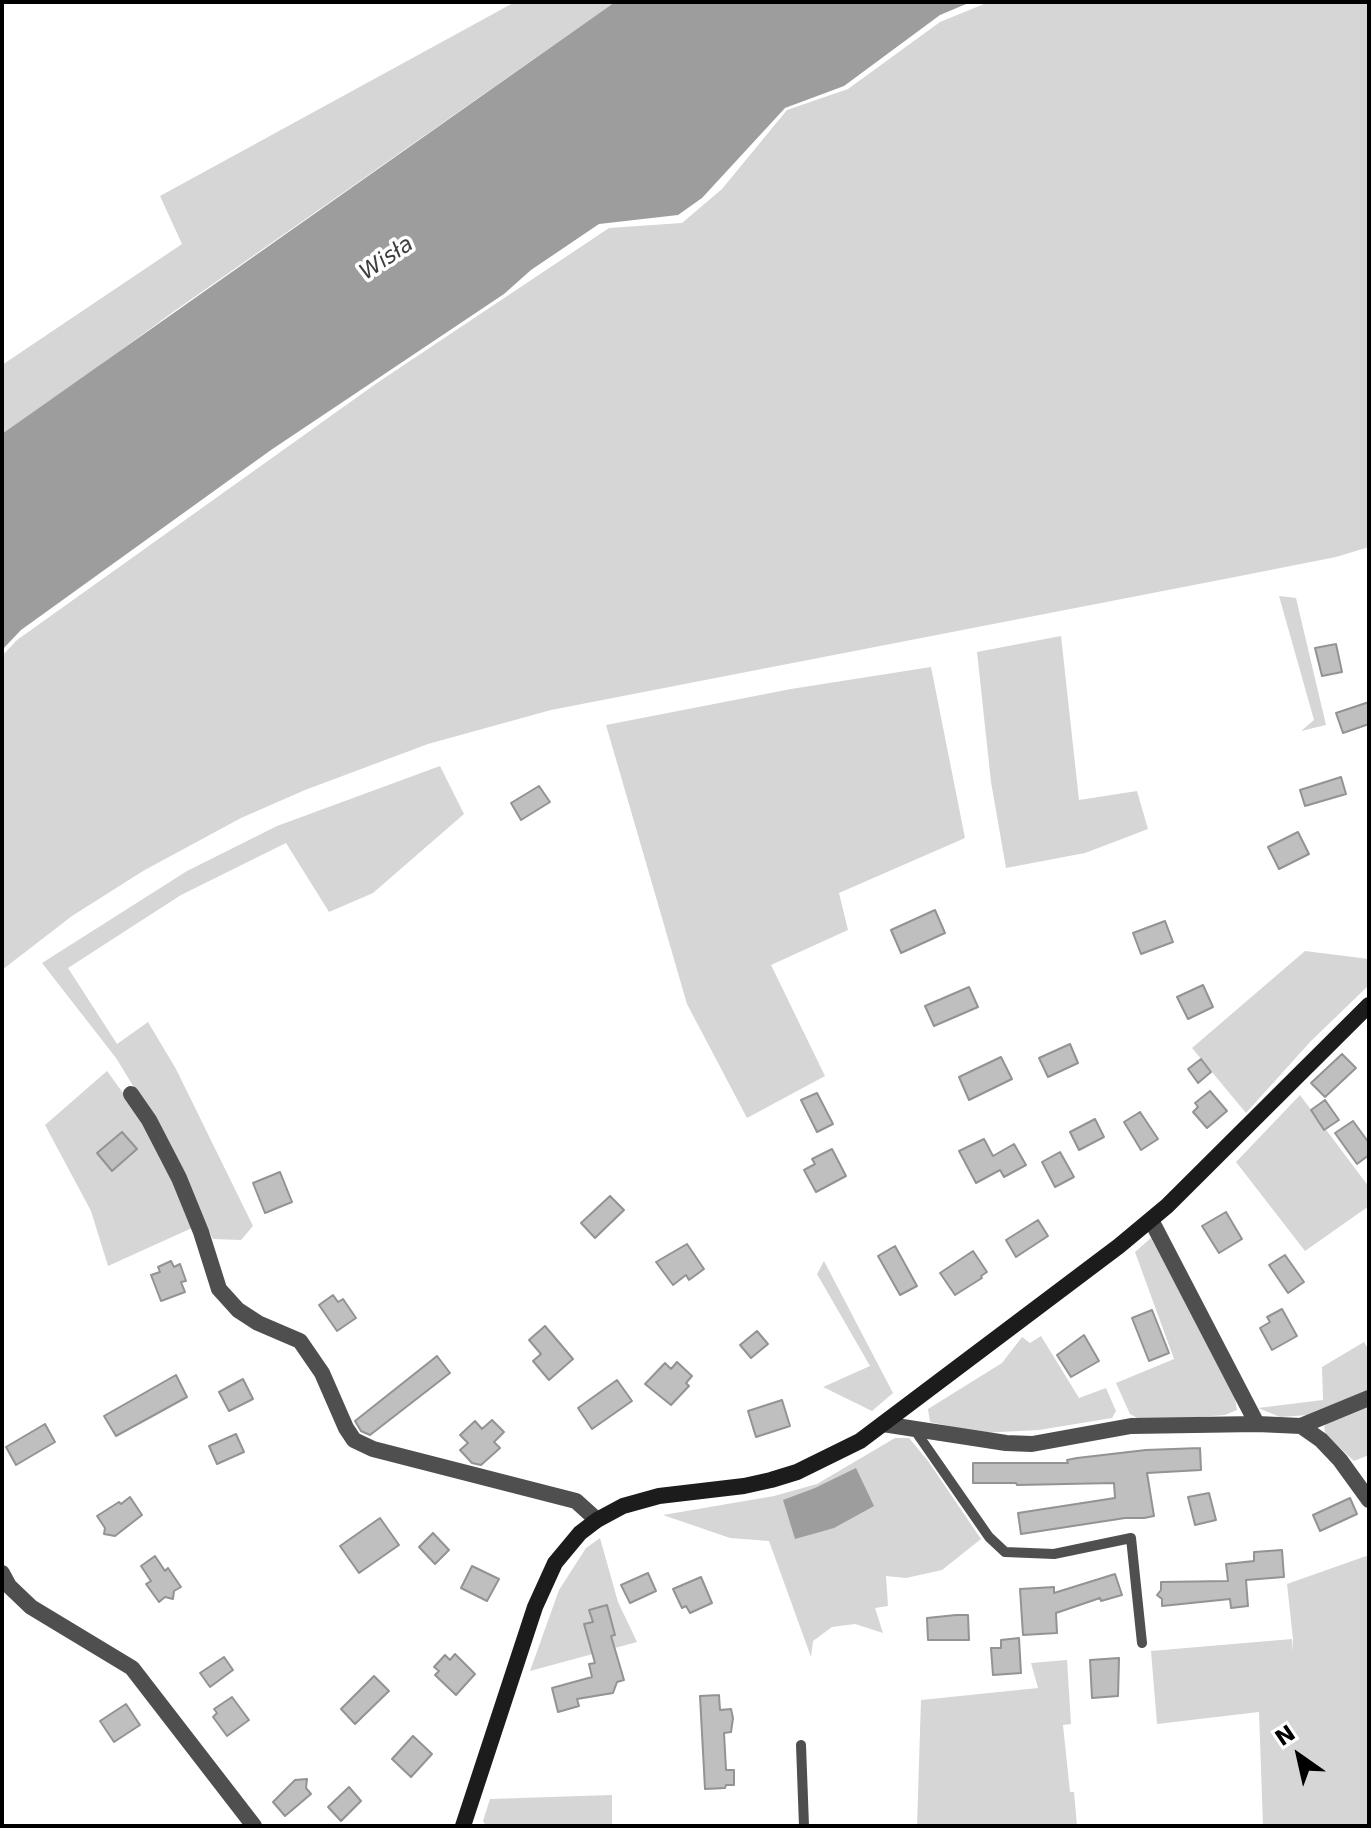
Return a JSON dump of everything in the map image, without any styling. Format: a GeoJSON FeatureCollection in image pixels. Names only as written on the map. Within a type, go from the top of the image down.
{"type":"FeatureCollection","features":[{"type":"Feature","properties":{"kind":"street"},"geometry":{"type":"LineString","coordinates":[[463,1826],[514,1668],[547,1578],[564,1549],[597,1520],[623,1506],[647,1499],[744,1486],[797,1472],[842,1452],[1151,1220],[1369,1005]]}},
{"type":"Feature","properties":{"kind":"street"},"geometry":{"type":"LineString","coordinates":[[131,1094],[149,1120],[179,1178],[219,1289],[238,1310],[258,1323],[300,1341],[322,1373],[354,1440],[373,1449],[576,1501],[597,1520]]}},
{"type":"Feature","properties":{"kind":"street"},"geometry":{"type":"LineString","coordinates":[[1151,1220],[1257,1424]]}},
{"type":"Feature","properties":{"kind":"street"},"geometry":{"type":"LineString","coordinates":[[883,1424],[1006,1443],[1032,1444],[1131,1426],[1301,1426],[1369,1398]]}},
{"type":"Feature","properties":{"kind":"street"},"geometry":{"type":"LineString","coordinates":[[1301,1426],[1321,1440],[1340,1460],[1369,1500]]}},
{"type":"Feature","properties":{"kind":"street"},"geometry":{"type":"LineString","coordinates":[[2,1573],[9,1586],[31,1607],[132,1668],[254,1826]]}},
{"type":"Feature","properties":{"kind":"lane"},"geometry":{"type":"LineString","coordinates":[[913,1428],[989,1537],[1005,1552],[1054,1554],[1131,1538],[1142,1643]]}},
{"type":"Feature","properties":{"kind":"lane"},"geometry":{"type":"LineString","coordinates":[[801,1745],[804,1826]]}},
{"type":"Feature","properties":{"kind":"shaded area"},"geometry":{"type":"Polygon","coordinates":[[[515,2],[615,2],[173,312],[2,437],[2,365],[182,244],[160,196],[515,2]]]}},
{"type":"Feature","properties":{"kind":"shaded area"},"geometry":{"type":"Polygon","coordinates":[[[989,2],[1369,2],[1369,547],[1336,557],[551,710],[428,744],[305,790],[241,818],[143,871],[72,916],[2,970],[2,656],[17,640],[377,383],[609,228],[682,223],[722,189],[787,110],[848,89],[940,22],[989,2]]]}},
{"type":"Feature","properties":{"kind":"shaded area"},"geometry":{"type":"Polygon","coordinates":[[[1279,596],[1296,598],[1326,725],[1301,731],[1314,720],[1279,596]]]}},
{"type":"Feature","properties":{"kind":"shaded area"},"geometry":{"type":"Polygon","coordinates":[[[1061,636],[1079,800],[1137,791],[1148,829],[1085,853],[1006,868],[991,782],[977,652],[1061,636]]]}},
{"type":"Feature","properties":{"kind":"shaded area"},"geometry":{"type":"Polygon","coordinates":[[[931,667],[965,838],[839,893],[848,930],[771,965],[825,1076],[747,1118],[687,1004],[606,725],[791,689],[931,667]]]}},
{"type":"Feature","properties":{"kind":"shaded area"},"geometry":{"type":"Polygon","coordinates":[[[440,766],[464,814],[373,893],[329,912],[286,843],[181,895],[68,968],[117,1044],[148,1022],[176,1069],[253,1226],[241,1240],[213,1239],[165,1138],[116,1058],[42,963],[187,871],[277,826],[440,766]]]}},
{"type":"Feature","properties":{"kind":"shaded area"},"geometry":{"type":"Polygon","coordinates":[[[1305,951],[1369,959],[1369,985],[1310,1042],[1246,1113],[1192,1048],[1305,951]]]}},
{"type":"Feature","properties":{"kind":"shaded area"},"geometry":{"type":"Polygon","coordinates":[[[107,1071],[144,1122],[164,1160],[192,1228],[108,1266],[91,1211],[45,1125],[107,1071]]]}},
{"type":"Feature","properties":{"kind":"shaded area"},"geometry":{"type":"Polygon","coordinates":[[[1300,1095],[1369,1187],[1369,1206],[1305,1251],[1236,1162],[1300,1095]]]}},
{"type":"Feature","properties":{"kind":"shaded area"},"geometry":{"type":"Polygon","coordinates":[[[1151,1238],[1234,1392],[1237,1410],[1225,1415],[1171,1419],[1139,1419],[1130,1414],[1116,1383],[1174,1359],[1135,1252],[1151,1238]]]}},
{"type":"Feature","properties":{"kind":"shaded area"},"geometry":{"type":"Polygon","coordinates":[[[824,1261],[893,1393],[872,1411],[823,1387],[870,1366],[817,1274],[824,1261]]]}},
{"type":"Feature","properties":{"kind":"shaded area"},"geometry":{"type":"Polygon","coordinates":[[[1041,1336],[1079,1398],[1106,1388],[1116,1411],[1112,1418],[1039,1430],[980,1433],[930,1422],[928,1409],[1002,1363],[1022,1337],[1030,1343],[1041,1336]]]}},
{"type":"Feature","properties":{"kind":"shaded area"},"geometry":{"type":"Polygon","coordinates":[[[1364,1342],[1369,1350],[1369,1391],[1309,1415],[1280,1417],[1258,1408],[1323,1400],[1322,1367],[1364,1342]]]}},
{"type":"Feature","properties":{"kind":"shaded area"},"geometry":{"type":"Polygon","coordinates":[[[1369,1403],[1369,1455],[1354,1461],[1326,1435],[1324,1427],[1329,1420],[1369,1403]]]}},
{"type":"Feature","properties":{"kind":"shaded area"},"geometry":{"type":"Polygon","coordinates":[[[895,1438],[909,1438],[981,1539],[942,1570],[906,1578],[886,1576],[888,1606],[875,1608],[883,1633],[855,1624],[832,1627],[813,1641],[811,1657],[769,1541],[730,1538],[663,1515],[774,1496],[817,1484],[895,1438]]]}},
{"type":"Feature","properties":{"kind":"shaded area"},"geometry":{"type":"Polygon","coordinates":[[[600,1538],[618,1602],[637,1642],[530,1671],[559,1590],[586,1548],[600,1538]]]}},
{"type":"Feature","properties":{"kind":"shaded area"},"geometry":{"type":"Polygon","coordinates":[[[1369,1555],[1369,1826],[1263,1826],[1259,1712],[1157,1724],[1151,1651],[1292,1639],[1292,1652],[1293,1639],[1287,1584],[1369,1555]]]}},
{"type":"Feature","properties":{"kind":"shaded area"},"geometry":{"type":"Polygon","coordinates":[[[1067,1660],[1071,1724],[1063,1725],[1077,1826],[917,1826],[921,1700],[1038,1688],[1031,1663],[1067,1660]]]}},
{"type":"Feature","properties":{"kind":"shaded area"},"geometry":{"type":"Polygon","coordinates":[[[612,1795],[612,1826],[486,1826],[483,1821],[490,1799],[612,1795]]]}},
{"type":"Feature","properties":{"kind":"water","name":"Wisła"},"geometry":{"type":"Polygon","coordinates":[[[615,2],[971,2],[940,15],[844,86],[785,108],[702,198],[678,215],[599,224],[531,270],[504,294],[271,450],[21,630],[2,650],[2,434],[615,2]]]}},
{"type":"Feature","properties":{"kind":"water"},"geometry":{"type":"Polygon","coordinates":[[[856,1468],[874,1506],[834,1528],[795,1539],[783,1500],[856,1468]]]}},
{"type":"Feature","properties":{"kind":"building"},"geometry":{"type":"Polygon","coordinates":[[[1336,644],[1342,672],[1322,676],[1315,648],[1336,644]]]}},
{"type":"Feature","properties":{"kind":"building"},"geometry":{"type":"Polygon","coordinates":[[[1369,702],[1369,724],[1343,733],[1336,713],[1369,702]]]}},
{"type":"Feature","properties":{"kind":"building"},"geometry":{"type":"Polygon","coordinates":[[[1341,777],[1346,794],[1305,806],[1300,790],[1341,777]]]}},
{"type":"Feature","properties":{"kind":"building"},"geometry":{"type":"Polygon","coordinates":[[[539,786],[550,802],[521,820],[511,803],[539,786]]]}},
{"type":"Feature","properties":{"kind":"building"},"geometry":{"type":"Polygon","coordinates":[[[1298,832],[1309,854],[1279,869],[1268,847],[1298,832]]]}},
{"type":"Feature","properties":{"kind":"building"},"geometry":{"type":"Polygon","coordinates":[[[935,910],[945,933],[901,953],[891,930],[935,910]]]}},
{"type":"Feature","properties":{"kind":"building"},"geometry":{"type":"Polygon","coordinates":[[[1165,921],[1173,942],[1141,954],[1133,933],[1165,921]]]}},
{"type":"Feature","properties":{"kind":"building"},"geometry":{"type":"Polygon","coordinates":[[[1203,985],[1213,1007],[1188,1019],[1177,997],[1203,985]]]}},
{"type":"Feature","properties":{"kind":"building"},"geometry":{"type":"Polygon","coordinates":[[[969,987],[978,1007],[934,1026],[925,1006],[969,987]]]}},
{"type":"Feature","properties":{"kind":"building"},"geometry":{"type":"Polygon","coordinates":[[[1070,1044],[1078,1063],[1048,1077],[1039,1058],[1070,1044]]]}},
{"type":"Feature","properties":{"kind":"building"},"geometry":{"type":"Polygon","coordinates":[[[1342,1054],[1356,1068],[1325,1097],[1311,1083],[1342,1054]]]}},
{"type":"Feature","properties":{"kind":"building"},"geometry":{"type":"Polygon","coordinates":[[[1001,1057],[1012,1079],[969,1100],[959,1077],[1001,1057]]]}},
{"type":"Feature","properties":{"kind":"building"},"geometry":{"type":"Polygon","coordinates":[[[1201,1059],[1211,1072],[1198,1083],[1188,1069],[1201,1059]]]}},
{"type":"Feature","properties":{"kind":"building"},"geometry":{"type":"Polygon","coordinates":[[[1210,1091],[1227,1111],[1207,1128],[1193,1112],[1198,1107],[1195,1103],[1210,1091]]]}},
{"type":"Feature","properties":{"kind":"building"},"geometry":{"type":"Polygon","coordinates":[[[817,1093],[833,1124],[817,1132],[801,1100],[817,1093]]]}},
{"type":"Feature","properties":{"kind":"building"},"geometry":{"type":"Polygon","coordinates":[[[1325,1100],[1339,1120],[1324,1130],[1311,1110],[1325,1100]]]}},
{"type":"Feature","properties":{"kind":"building"},"geometry":{"type":"Polygon","coordinates":[[[1140,1112],[1158,1139],[1141,1150],[1124,1122],[1140,1112]]]}},
{"type":"Feature","properties":{"kind":"building"},"geometry":{"type":"Polygon","coordinates":[[[1095,1119],[1104,1137],[1079,1150],[1070,1132],[1095,1119]]]}},
{"type":"Feature","properties":{"kind":"building"},"geometry":{"type":"Polygon","coordinates":[[[1353,1121],[1369,1143],[1369,1155],[1357,1164],[1335,1133],[1353,1121]]]}},
{"type":"Feature","properties":{"kind":"building"},"geometry":{"type":"Polygon","coordinates":[[[122,1132],[137,1149],[112,1171],[97,1153],[122,1132]]]}},
{"type":"Feature","properties":{"kind":"building"},"geometry":{"type":"Polygon","coordinates":[[[984,1139],[993,1156],[1014,1144],[1026,1165],[1004,1177],[1000,1170],[976,1183],[959,1151],[984,1139]]]}},
{"type":"Feature","properties":{"kind":"building"},"geometry":{"type":"Polygon","coordinates":[[[832,1149],[846,1176],[816,1192],[804,1170],[815,1164],[812,1159],[832,1149]]]}},
{"type":"Feature","properties":{"kind":"building"},"geometry":{"type":"Polygon","coordinates":[[[1060,1152],[1074,1177],[1055,1187],[1042,1162],[1060,1152]]]}},
{"type":"Feature","properties":{"kind":"building"},"geometry":{"type":"Polygon","coordinates":[[[280,1172],[292,1202],[265,1213],[253,1183],[280,1172]]]}},
{"type":"Feature","properties":{"kind":"building"},"geometry":{"type":"Polygon","coordinates":[[[610,1196],[624,1210],[595,1238],[581,1223],[610,1196]]]}},
{"type":"Feature","properties":{"kind":"building"},"geometry":{"type":"Polygon","coordinates":[[[1226,1212],[1242,1239],[1219,1253],[1202,1226],[1226,1212]]]}},
{"type":"Feature","properties":{"kind":"building"},"geometry":{"type":"Polygon","coordinates":[[[1038,1220],[1048,1236],[1016,1257],[1006,1240],[1038,1220]]]}},
{"type":"Feature","properties":{"kind":"building"},"geometry":{"type":"Polygon","coordinates":[[[687,1244],[704,1269],[689,1280],[686,1275],[673,1285],[656,1262],[687,1244]]]}},
{"type":"Feature","properties":{"kind":"building"},"geometry":{"type":"Polygon","coordinates":[[[895,1246],[917,1286],[900,1295],[878,1256],[895,1246]]]}},
{"type":"Feature","properties":{"kind":"building"},"geometry":{"type":"Polygon","coordinates":[[[973,1251],[987,1272],[955,1295],[940,1273],[973,1251]]]}},
{"type":"Feature","properties":{"kind":"building"},"geometry":{"type":"Polygon","coordinates":[[[1285,1255],[1304,1282],[1288,1293],[1269,1265],[1285,1255]]]}},
{"type":"Feature","properties":{"kind":"building"},"geometry":{"type":"Polygon","coordinates":[[[171,1261],[174,1267],[180,1264],[186,1281],[181,1282],[185,1292],[161,1301],[151,1275],[160,1272],[158,1267],[171,1261]]]}},
{"type":"Feature","properties":{"kind":"building"},"geometry":{"type":"Polygon","coordinates":[[[333,1295],[338,1302],[343,1299],[356,1318],[337,1331],[319,1305],[333,1295]]]}},
{"type":"Feature","properties":{"kind":"building"},"geometry":{"type":"Polygon","coordinates":[[[1282,1309],[1297,1336],[1272,1350],[1260,1328],[1270,1322],[1267,1317],[1282,1309]]]}},
{"type":"Feature","properties":{"kind":"building"},"geometry":{"type":"Polygon","coordinates":[[[1152,1310],[1169,1353],[1149,1361],[1132,1318],[1152,1310]]]}},
{"type":"Feature","properties":{"kind":"building"},"geometry":{"type":"Polygon","coordinates":[[[545,1326],[573,1359],[549,1380],[533,1361],[541,1354],[529,1340],[545,1326]]]}},
{"type":"Feature","properties":{"kind":"building"},"geometry":{"type":"Polygon","coordinates":[[[757,1331],[768,1344],[751,1358],[740,1345],[757,1331]]]}},
{"type":"Feature","properties":{"kind":"building"},"geometry":{"type":"Polygon","coordinates":[[[1084,1335],[1099,1361],[1071,1377],[1057,1355],[1084,1335]]]}},
{"type":"Feature","properties":{"kind":"building"},"geometry":{"type":"Polygon","coordinates":[[[437,1356],[450,1373],[370,1435],[361,1431],[355,1421],[437,1356]]]}},
{"type":"Feature","properties":{"kind":"building"},"geometry":{"type":"Polygon","coordinates":[[[677,1362],[692,1376],[686,1383],[689,1386],[671,1405],[645,1384],[665,1363],[671,1369],[677,1362]]]}},
{"type":"Feature","properties":{"kind":"building"},"geometry":{"type":"Polygon","coordinates":[[[176,1375],[187,1397],[116,1436],[104,1416],[176,1375]]]}},
{"type":"Feature","properties":{"kind":"building"},"geometry":{"type":"Polygon","coordinates":[[[243,1379],[253,1399],[229,1411],[219,1392],[243,1379]]]}},
{"type":"Feature","properties":{"kind":"building"},"geometry":{"type":"Polygon","coordinates":[[[617,1380],[632,1401],[592,1429],[578,1408],[617,1380]]]}},
{"type":"Feature","properties":{"kind":"building"},"geometry":{"type":"Polygon","coordinates":[[[782,1400],[790,1426],[756,1437],[748,1411],[782,1400]]]}},
{"type":"Feature","properties":{"kind":"building"},"geometry":{"type":"Polygon","coordinates":[[[492,1420],[504,1432],[494,1442],[500,1448],[481,1465],[472,1463],[460,1450],[468,1443],[460,1435],[475,1421],[482,1429],[492,1420]]]}},
{"type":"Feature","properties":{"kind":"building"},"geometry":{"type":"Polygon","coordinates":[[[45,1424],[55,1442],[16,1465],[6,1447],[45,1424]]]}},
{"type":"Feature","properties":{"kind":"building"},"geometry":{"type":"Polygon","coordinates":[[[236,1434],[244,1452],[217,1464],[209,1446],[236,1434]]]}},
{"type":"Feature","properties":{"kind":"building"},"geometry":{"type":"Polygon","coordinates":[[[1200,1448],[1201,1470],[1147,1473],[1154,1516],[1144,1518],[1125,1518],[1021,1534],[1018,1513],[1115,1498],[1114,1483],[973,1483],[973,1463],[1068,1463],[1067,1460],[1077,1458],[1146,1450],[1200,1448]]]}},
{"type":"Feature","properties":{"kind":"building"},"geometry":{"type":"Polygon","coordinates":[[[1209,1493],[1216,1520],[1195,1525],[1188,1497],[1209,1493]]]}},
{"type":"Feature","properties":{"kind":"building"},"geometry":{"type":"Polygon","coordinates":[[[130,1497],[142,1515],[115,1536],[104,1534],[105,1528],[97,1516],[130,1497]]]}},
{"type":"Feature","properties":{"kind":"building"},"geometry":{"type":"Polygon","coordinates":[[[1350,1498],[1357,1514],[1320,1531],[1313,1515],[1350,1498]]]}},
{"type":"Feature","properties":{"kind":"building"},"geometry":{"type":"Polygon","coordinates":[[[380,1518],[399,1545],[359,1573],[340,1546],[380,1518]]]}},
{"type":"Feature","properties":{"kind":"building"},"geometry":{"type":"Polygon","coordinates":[[[433,1533],[449,1550],[435,1564],[419,1547],[433,1533]]]}},
{"type":"Feature","properties":{"kind":"building"},"geometry":{"type":"Polygon","coordinates":[[[1282,1550],[1284,1577],[1246,1580],[1248,1606],[1231,1608],[1230,1599],[1162,1606],[1162,1599],[1157,1595],[1161,1582],[1228,1581],[1226,1564],[1254,1561],[1254,1552],[1282,1550]]]}},
{"type":"Feature","properties":{"kind":"building"},"geometry":{"type":"Polygon","coordinates":[[[155,1556],[181,1587],[174,1591],[173,1599],[165,1597],[159,1602],[146,1584],[151,1581],[141,1566],[155,1556]]]}},
{"type":"Feature","properties":{"kind":"building"},"geometry":{"type":"Polygon","coordinates":[[[472,1566],[499,1579],[487,1601],[461,1588],[472,1566]]]}},
{"type":"Feature","properties":{"kind":"building"},"geometry":{"type":"Polygon","coordinates":[[[648,1573],[656,1591],[630,1603],[621,1585],[648,1573]]]}},
{"type":"Feature","properties":{"kind":"building"},"geometry":{"type":"Polygon","coordinates":[[[1115,1574],[1122,1595],[1101,1601],[1100,1598],[1056,1613],[1057,1633],[1023,1635],[1020,1589],[1054,1587],[1054,1593],[1115,1574]]]}},
{"type":"Feature","properties":{"kind":"building"},"geometry":{"type":"Polygon","coordinates":[[[701,1577],[712,1603],[690,1613],[686,1606],[682,1608],[673,1589],[701,1577]]]}},
{"type":"Feature","properties":{"kind":"building"},"geometry":{"type":"Polygon","coordinates":[[[607,1605],[615,1635],[611,1636],[624,1680],[617,1682],[613,1693],[577,1699],[579,1706],[558,1712],[552,1688],[592,1677],[589,1664],[595,1663],[584,1624],[593,1622],[589,1610],[607,1605]]]}},
{"type":"Feature","properties":{"kind":"building"},"geometry":{"type":"Polygon","coordinates":[[[968,1615],[969,1640],[928,1640],[927,1618],[968,1615]]]}},
{"type":"Feature","properties":{"kind":"building"},"geometry":{"type":"Polygon","coordinates":[[[1019,1638],[1021,1673],[993,1675],[991,1648],[1001,1648],[1001,1640],[1019,1638]]]}},
{"type":"Feature","properties":{"kind":"building"},"geometry":{"type":"Polygon","coordinates":[[[455,1654],[475,1674],[456,1695],[435,1675],[439,1671],[434,1667],[445,1655],[450,1660],[455,1654]]]}},
{"type":"Feature","properties":{"kind":"building"},"geometry":{"type":"Polygon","coordinates":[[[224,1657],[233,1670],[210,1687],[200,1673],[224,1657]]]}},
{"type":"Feature","properties":{"kind":"building"},"geometry":{"type":"Polygon","coordinates":[[[1119,1658],[1118,1696],[1092,1698],[1090,1660],[1119,1658]]]}},
{"type":"Feature","properties":{"kind":"building"},"geometry":{"type":"Polygon","coordinates":[[[374,1676],[389,1691],[355,1724],[341,1709],[374,1676]]]}},
{"type":"Feature","properties":{"kind":"building"},"geometry":{"type":"Polygon","coordinates":[[[719,1695],[720,1710],[731,1709],[733,1718],[731,1732],[724,1733],[726,1770],[734,1770],[734,1785],[705,1789],[700,1696],[719,1695]]]}},
{"type":"Feature","properties":{"kind":"building"},"geometry":{"type":"Polygon","coordinates":[[[232,1697],[249,1720],[227,1736],[213,1717],[217,1713],[214,1709],[232,1697]]]}},
{"type":"Feature","properties":{"kind":"building"},"geometry":{"type":"Polygon","coordinates":[[[126,1704],[140,1725],[114,1742],[100,1721],[126,1704]]]}},
{"type":"Feature","properties":{"kind":"building"},"geometry":{"type":"Polygon","coordinates":[[[413,1736],[432,1754],[411,1777],[392,1759],[413,1736]]]}},
{"type":"Feature","properties":{"kind":"building"},"geometry":{"type":"Polygon","coordinates":[[[307,1779],[306,1788],[311,1794],[285,1816],[273,1802],[295,1780],[307,1779]]]}},
{"type":"Feature","properties":{"kind":"building"},"geometry":{"type":"Polygon","coordinates":[[[349,1787],[361,1801],[341,1821],[328,1807],[349,1787]]]}}]}
